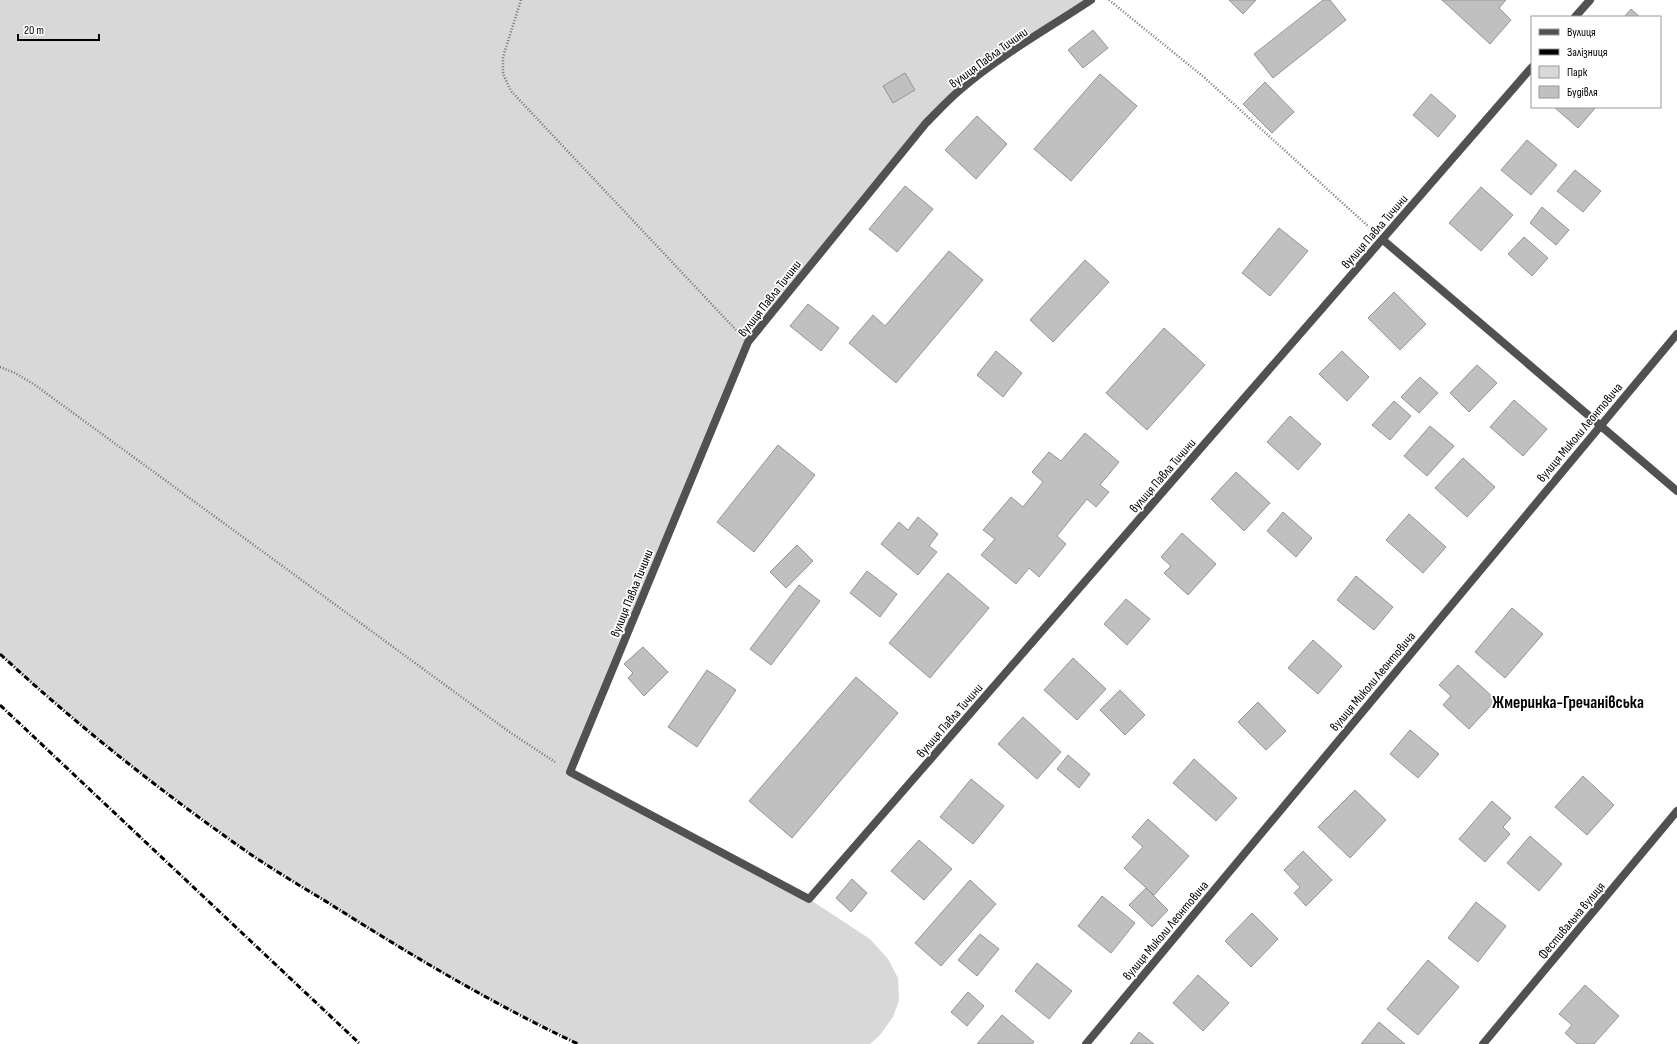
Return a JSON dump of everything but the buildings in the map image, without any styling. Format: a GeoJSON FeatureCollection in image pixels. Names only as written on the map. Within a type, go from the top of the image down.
{"type":"FeatureCollection","features":[{"type":"Feature","properties":{"kind":"street","name":"вулиця Павла Тичини"},"geometry":{"type":"LineString","coordinates":[[1091,0],[984,70],[944,104],[926,123],[748,342],[570,772],[809,899],[1531,68]]}},
{"type":"Feature","properties":{"kind":"street"},"geometry":{"type":"LineString","coordinates":[[1576,16],[1590,0]]}},
{"type":"Feature","properties":{"kind":"street"},"geometry":{"type":"LineString","coordinates":[[1383,240],[1677,491]]}},
{"type":"Feature","properties":{"kind":"street","name":"вулиця Миколи Леонтовича"},"geometry":{"type":"LineString","coordinates":[[1086,1044],[1677,334]]}},
{"type":"Feature","properties":{"kind":"street","name":"Фестивальна вулиця"},"geometry":{"type":"LineString","coordinates":[[1483,1044],[1677,811]]}},
{"type":"Feature","properties":{"kind":"path"},"geometry":{"type":"LineString","coordinates":[[521,0],[502,57],[503,74],[511,91],[748,342]]}},
{"type":"Feature","properties":{"kind":"path"},"geometry":{"type":"LineString","coordinates":[[1108,0],[1205,78],[1383,240]]}},
{"type":"Feature","properties":{"kind":"path"},"geometry":{"type":"LineString","coordinates":[[0,368],[15,373],[35,384],[508,731],[570,772]]}},
{"type":"Feature","properties":{"kind":"green space"},"geometry":{"type":"Polygon","coordinates":[[[0,0],[1091,0],[985,70],[944,105],[748,342],[570,772],[809,899],[870,939],[888,959],[898,978],[899,1000],[893,1017],[880,1035],[870,1044],[578,1044],[473,991],[396,946],[254,857],[132,767],[30,682],[0,654],[0,0]]]}},
{"type":"Feature","properties":{"kind":"railway"},"geometry":{"type":"LineString","coordinates":[[0,654],[91,734],[187,809],[253,856],[280,874],[482,995],[578,1044]]}},
{"type":"Feature","properties":{"kind":"railway"},"geometry":{"type":"LineString","coordinates":[[0,705],[360,1044]]}},
{"type":"Feature","properties":{"kind":"district","name":"Жмеринка-Гречанівська"},"geometry":{"type":"Point","coordinates":[1568,702]}}]}
